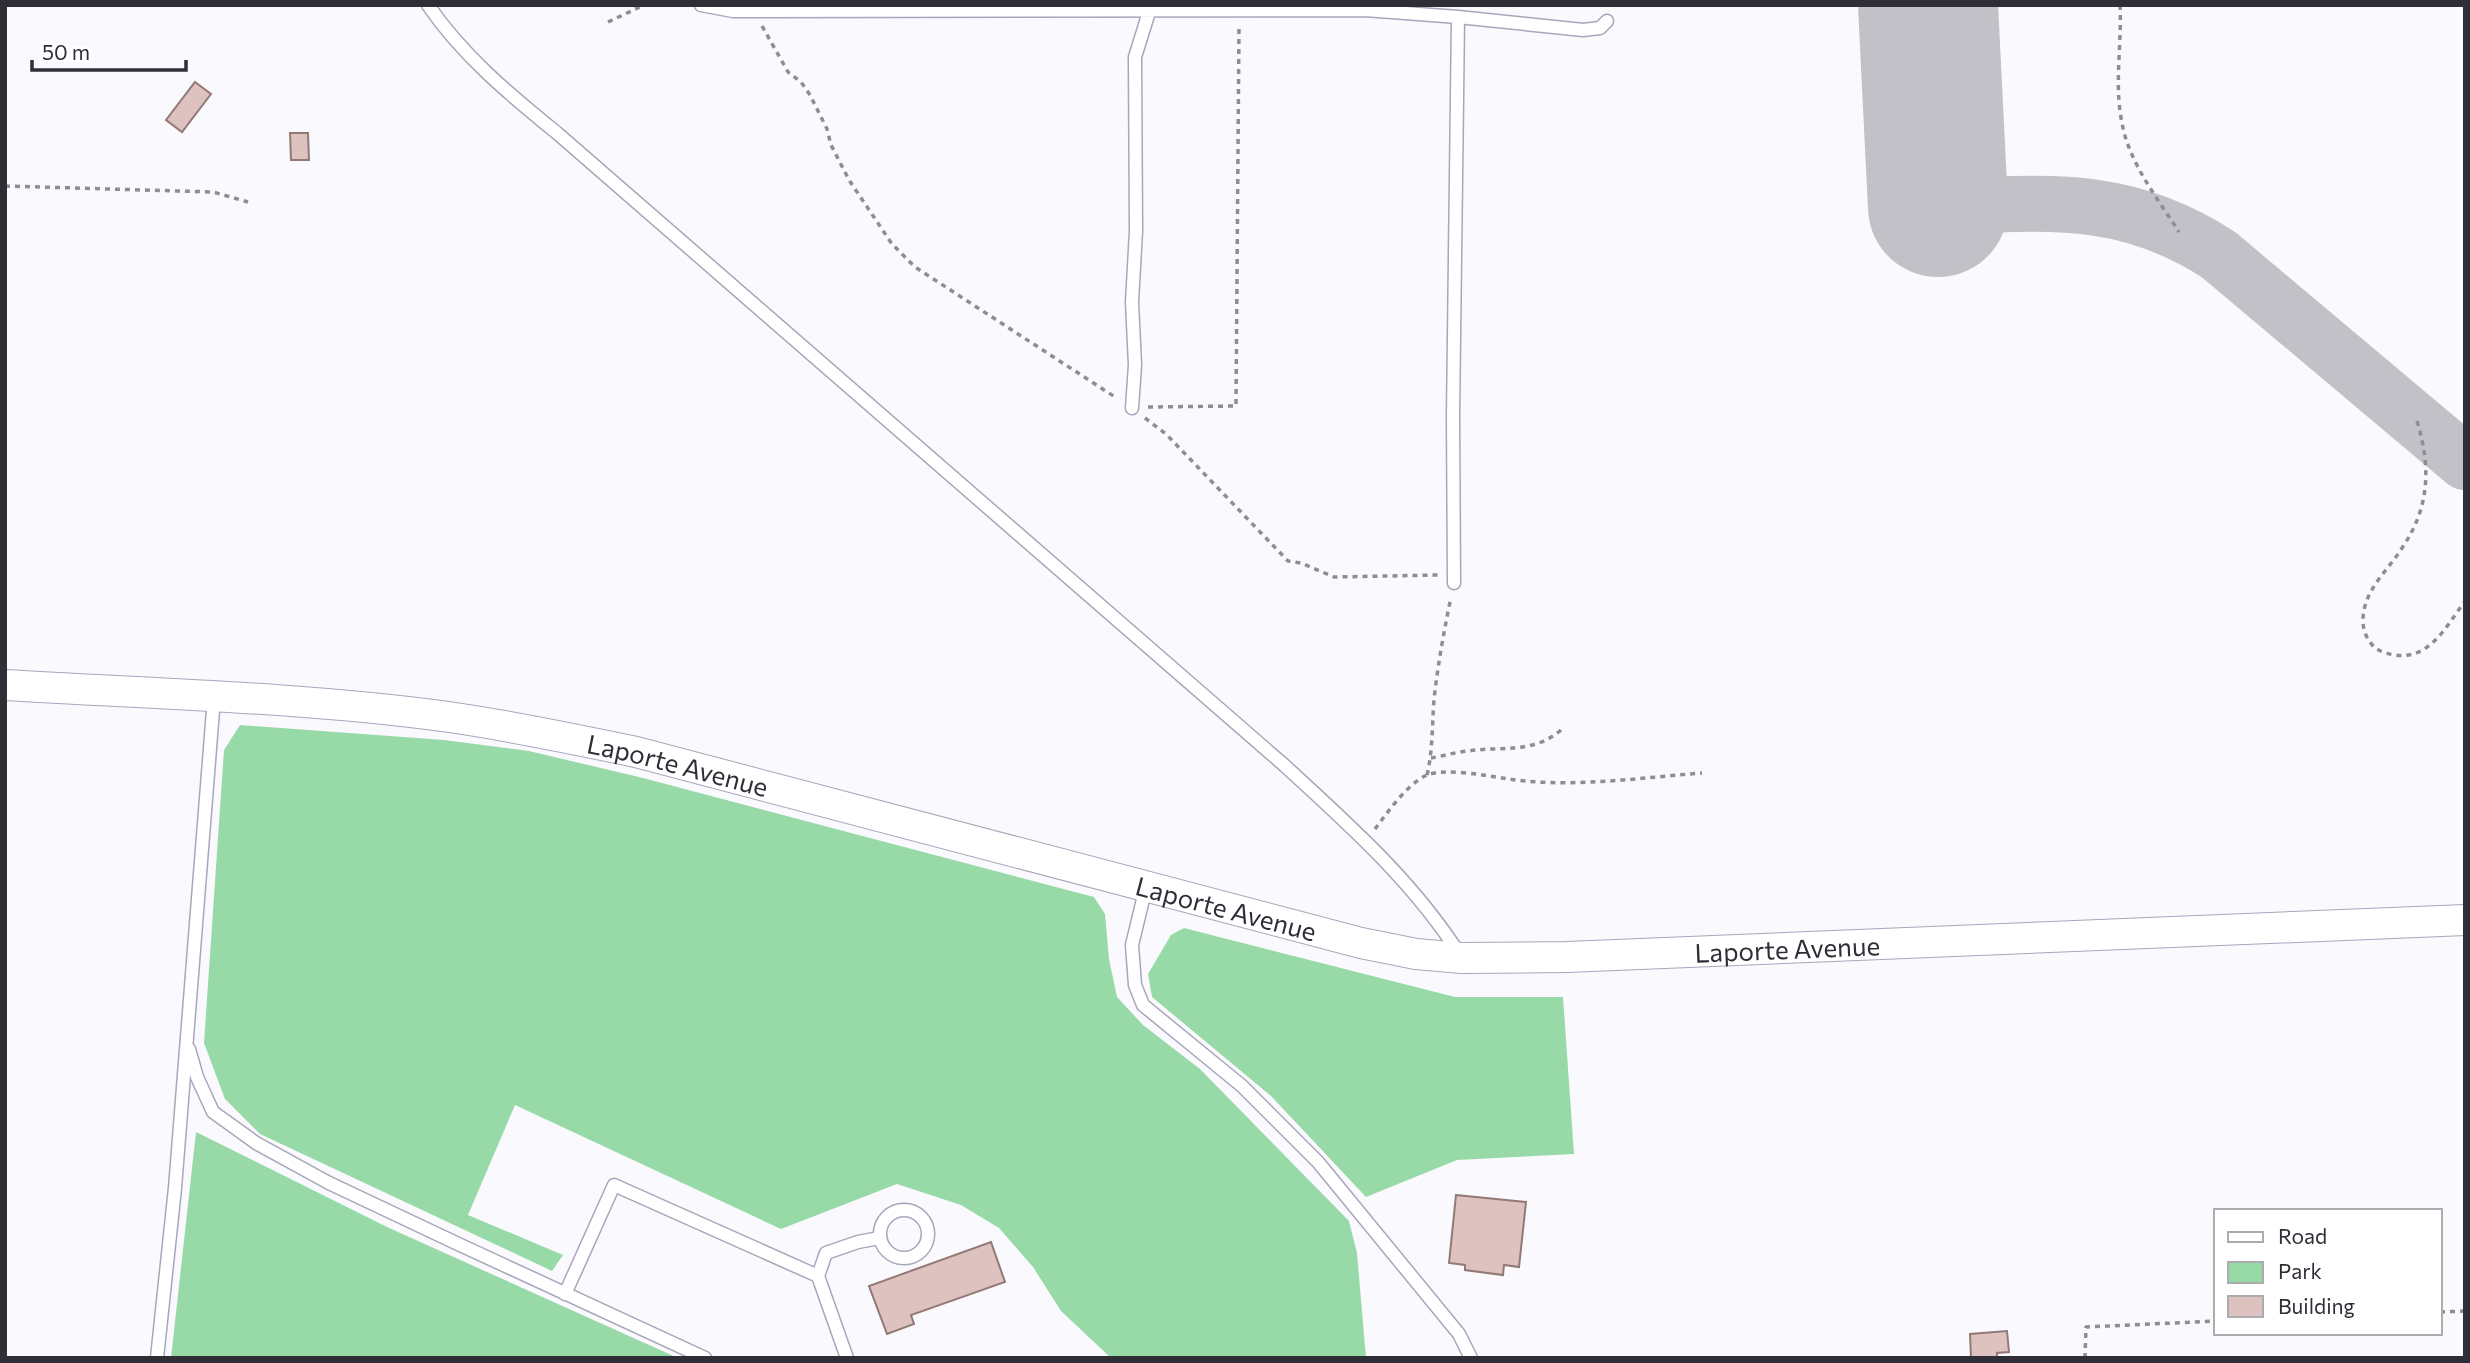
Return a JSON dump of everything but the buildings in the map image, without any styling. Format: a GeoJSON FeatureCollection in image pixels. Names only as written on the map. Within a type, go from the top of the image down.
{"type":"FeatureCollection","features":[{"type":"Feature","properties":{"kind":"street","name":"Laporte Avenue"},"geometry":{"type":"LineString","coordinates":[[5,685],[267,700],[396,711],[525,729],[636,752],[1361,943],[1416,954],[1462,958],[1581,956],[2465,920]]}},
{"type":"Feature","properties":{"kind":"lane"},"geometry":{"type":"LineString","coordinates":[[428,5],[460,48],[506,92],[557,132],[1284,765],[1388,862],[1427,908],[1462,958]]}},
{"type":"Feature","properties":{"kind":"lane"},"geometry":{"type":"LineString","coordinates":[[701,5],[733,11],[1365,10],[1583,30],[1600,28],[1608,21]]}},
{"type":"Feature","properties":{"kind":"lane"},"geometry":{"type":"LineString","coordinates":[[1132,408],[1135,365],[1132,302],[1136,231],[1135,57],[1149,12]]}},
{"type":"Feature","properties":{"kind":"lane"},"geometry":{"type":"LineString","coordinates":[[1454,579],[1458,17]]}},
{"type":"Feature","properties":{"kind":"lane"},"geometry":{"type":"LineString","coordinates":[[157,1358],[175,1188],[214,698]]}},
{"type":"Feature","properties":{"kind":"lane"},"geometry":{"type":"LineString","coordinates":[[1146,887],[1132,944],[1135,985],[1143,1005],[1242,1086],[1318,1162],[1459,1334],[1471,1358]]}},
{"type":"Feature","properties":{"kind":"lane"},"geometry":{"type":"LineString","coordinates":[[187,1038],[197,1077],[213,1112],[256,1143],[329,1182],[705,1358]]}},
{"type":"Feature","properties":{"kind":"lane"},"geometry":{"type":"LineString","coordinates":[[565,1294],[614,1185],[818,1276]]}},
{"type":"Feature","properties":{"kind":"lane"},"geometry":{"type":"LineString","coordinates":[[901,1209],[917,1213],[927,1225],[927,1241],[923,1248],[910,1258],[887,1252],[879,1238],[882,1222],[894,1211],[901,1209]]}},
{"type":"Feature","properties":{"kind":"lane"},"geometry":{"type":"LineString","coordinates":[[847,1358],[818,1276],[826,1253],[879,1238]]}},
{"type":"Feature","properties":{"kind":"path"},"geometry":{"type":"LineString","coordinates":[[608,22],[644,5]]}},
{"type":"Feature","properties":{"kind":"path"},"geometry":{"type":"LineString","coordinates":[[2120,5],[2119,105],[2122,126],[2145,178],[2179,232]]}},
{"type":"Feature","properties":{"kind":"path"},"geometry":{"type":"LineString","coordinates":[[753,11],[788,72],[801,82],[810,95],[849,180],[892,244],[915,267],[1132,408],[1167,434],[1288,561],[1301,563],[1334,577],[1454,579],[1437,670],[1431,758],[1427,775]]}},
{"type":"Feature","properties":{"kind":"path"},"geometry":{"type":"LineString","coordinates":[[1132,408],[1236,406],[1239,11]]}},
{"type":"Feature","properties":{"kind":"path"},"geometry":{"type":"LineString","coordinates":[[5,186],[213,192],[248,202]]}},
{"type":"Feature","properties":{"kind":"path"},"geometry":{"type":"LineString","coordinates":[[2417,421],[2427,468],[2424,500],[2416,524],[2402,549],[2376,581],[2366,604],[2363,623],[2368,638],[2377,650],[2390,655],[2419,654],[2433,643],[2465,601]]}},
{"type":"Feature","properties":{"kind":"path"},"geometry":{"type":"LineString","coordinates":[[1431,758],[1544,743],[1562,729]]}},
{"type":"Feature","properties":{"kind":"path"},"geometry":{"type":"LineString","coordinates":[[1366,841],[1410,788],[1427,775],[1458,772],[1553,783],[1702,773]]}},
{"type":"Feature","properties":{"kind":"path"},"geometry":{"type":"LineString","coordinates":[[2442,1312],[2465,1311]]}},
{"type":"Feature","properties":{"kind":"path"},"geometry":{"type":"LineString","coordinates":[[2085,1358],[2087,1327],[2214,1321]]}},
{"type":"Feature","properties":{"kind":"green space"},"geometry":{"type":"Polygon","coordinates":[[[240,725],[444,740],[529,751],[643,778],[1094,897],[1105,914],[1109,959],[1117,997],[1143,1025],[1200,1069],[1349,1221],[1357,1253],[1366,1358],[1111,1358],[1061,1311],[1033,1267],[999,1228],[961,1205],[897,1184],[781,1229],[515,1105],[468,1215],[563,1255],[552,1271],[260,1134],[225,1099],[204,1043],[224,750],[240,725]]]}},
{"type":"Feature","properties":{"kind":"green space"},"geometry":{"type":"Polygon","coordinates":[[[1184,928],[1455,997],[1563,997],[1574,1154],[1457,1160],[1366,1197],[1271,1096],[1152,997],[1148,974],[1171,935],[1184,928]]]}},
{"type":"Feature","properties":{"kind":"green space"},"geometry":{"type":"Polygon","coordinates":[[[196,1132],[387,1227],[678,1358],[171,1358],[196,1132]]]}},
{"type":"Feature","properties":{"kind":"taxiway"},"geometry":{"type":"LineString","coordinates":[[1938,207],[2014,204],[2083,206],[2150,221],[2184,235],[2219,255],[2465,462]]}},
{"type":"Feature","properties":{"kind":"runway"},"geometry":{"type":"LineString","coordinates":[[1928,5],[1938,207]]}}]}
